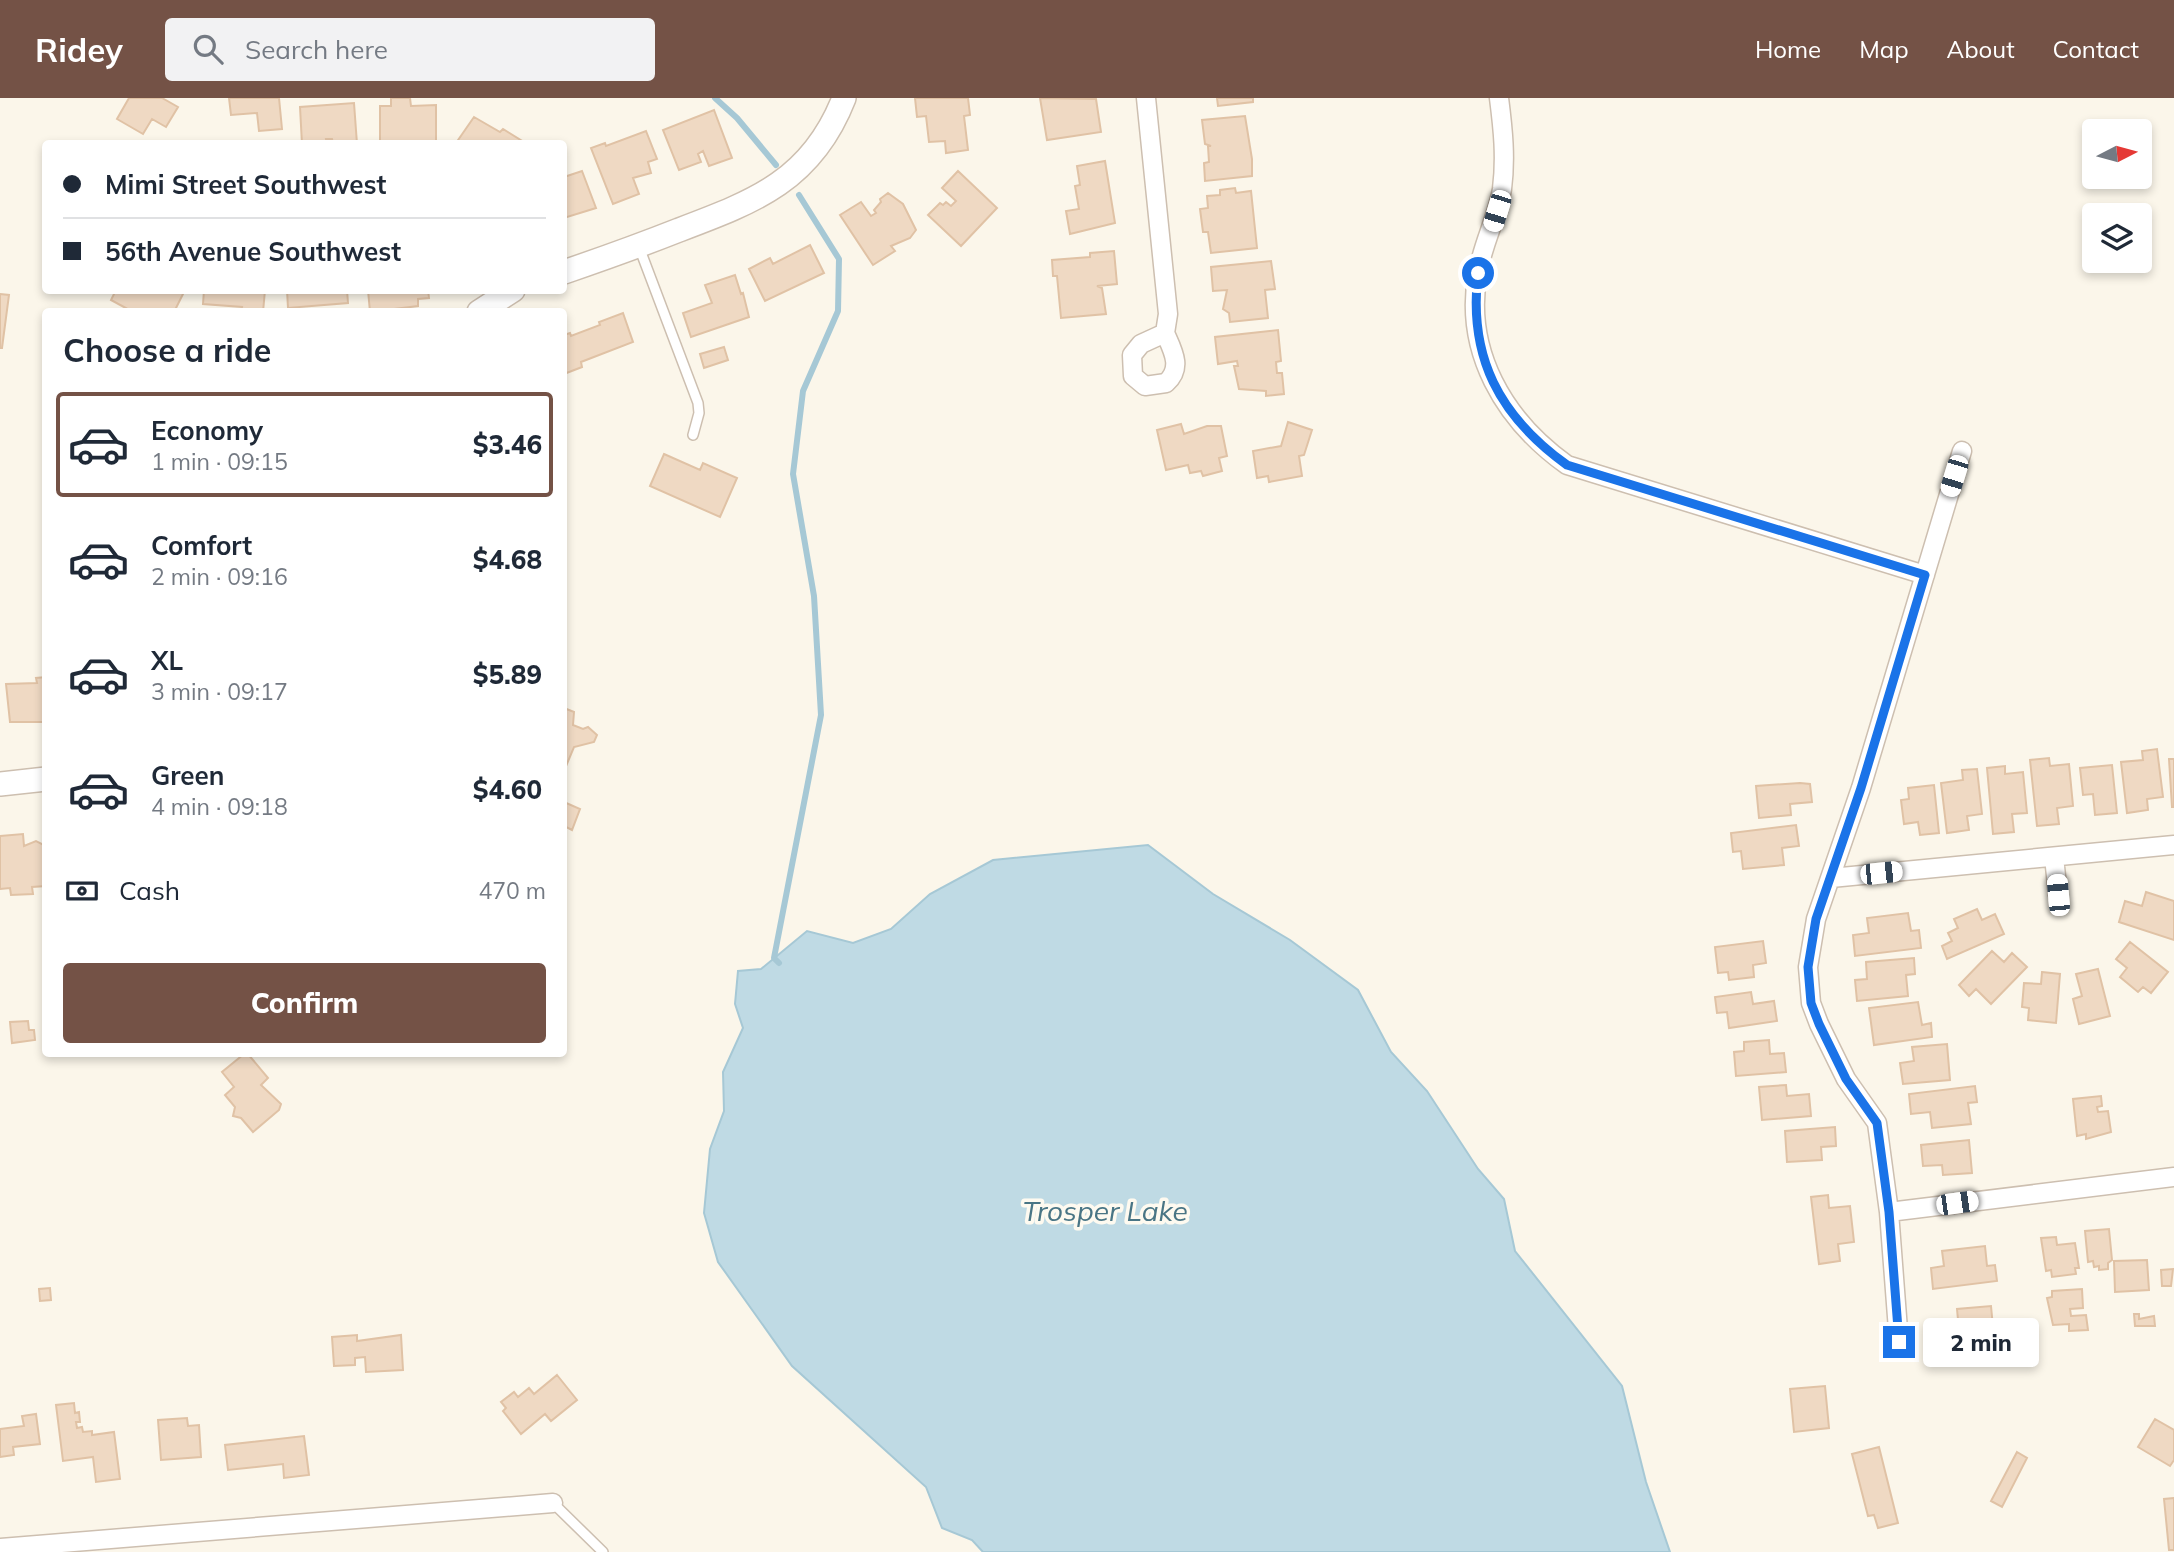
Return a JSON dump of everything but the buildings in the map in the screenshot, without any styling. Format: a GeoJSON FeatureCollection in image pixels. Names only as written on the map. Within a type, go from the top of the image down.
{"type":"FeatureCollection","features":[{"type":"Feature","properties":{"kind":"street"},"geometry":{"type":"LineString","coordinates":[[567,271],[740,207],[773,190],[813,153],[828,131],[844,98]]}},
{"type":"Feature","properties":{"kind":"street"},"geometry":{"type":"LineString","coordinates":[[1146,98],[1168,314],[1165,333]]}},
{"type":"Feature","properties":{"kind":"street"},"geometry":{"type":"LineString","coordinates":[[1499,98],[1504,169],[1497,211],[1478,273],[1475,315],[1488,372],[1510,411],[1524,429],[1567,465],[1925,575]]}},
{"type":"Feature","properties":{"kind":"street"},"geometry":{"type":"LineString","coordinates":[[485,308],[503,294]]}},
{"type":"Feature","properties":{"kind":"street"},"geometry":{"type":"LineString","coordinates":[[1899,1342],[1889,1212],[1877,1123],[1846,1079],[1811,1003],[1808,984],[1811,940],[1962,451]]}},
{"type":"Feature","properties":{"kind":"street"},"geometry":{"type":"LineString","coordinates":[[0,784],[42,779]]}},
{"type":"Feature","properties":{"kind":"street"},"geometry":{"type":"LineString","coordinates":[[1831,878],[2174,845]]}},
{"type":"Feature","properties":{"kind":"street"},"geometry":{"type":"LineString","coordinates":[[2054,857],[2058,895]]}},
{"type":"Feature","properties":{"kind":"street"},"geometry":{"type":"LineString","coordinates":[[1889,1212],[2174,1177]]}},
{"type":"Feature","properties":{"kind":"street"},"geometry":{"type":"LineString","coordinates":[[0,1548],[553,1503]]}},
{"type":"Feature","properties":{"kind":"lane"},"geometry":{"type":"LineString","coordinates":[[639,246],[698,403],[699,413],[692,435]]}},
{"type":"Feature","properties":{"kind":"lane"},"geometry":{"type":"LineString","coordinates":[[553,1503],[603,1552]]}},
{"type":"Feature","properties":{"kind":"water","name":"Trosper Lake"},"geometry":{"type":"Polygon","coordinates":[[[1148,845],[1213,894],[1290,940],[1358,990],[1391,1052],[1427,1091],[1478,1169],[1504,1199],[1515,1251],[1622,1386],[1646,1482],[1670,1552],[983,1552],[972,1540],[942,1528],[926,1487],[792,1366],[718,1262],[704,1213],[710,1149],[724,1111],[723,1072],[743,1028],[735,1004],[738,971],[761,969],[807,931],[853,943],[891,929],[930,894],[993,860],[1148,845]]]}},
{"type":"Feature","properties":{"kind":"waterway"},"geometry":{"type":"LineString","coordinates":[[715,98],[737,118],[776,165]]}},
{"type":"Feature","properties":{"kind":"waterway"},"geometry":{"type":"LineString","coordinates":[[779,963],[774,958],[821,715],[814,596],[793,474],[803,391],[838,311],[839,259],[799,195]]}},
{"type":"Feature","properties":{"kind":"route"},"geometry":{"type":"LineString","coordinates":[[1478,273],[1475,295],[1477,334],[1481,354],[1497,392],[1524,429],[1567,465],[1925,575],[1861,788],[1816,919],[1808,967],[1811,1003],[1819,1024],[1846,1079],[1877,1123],[1889,1212],[1899,1342]]}}]}
